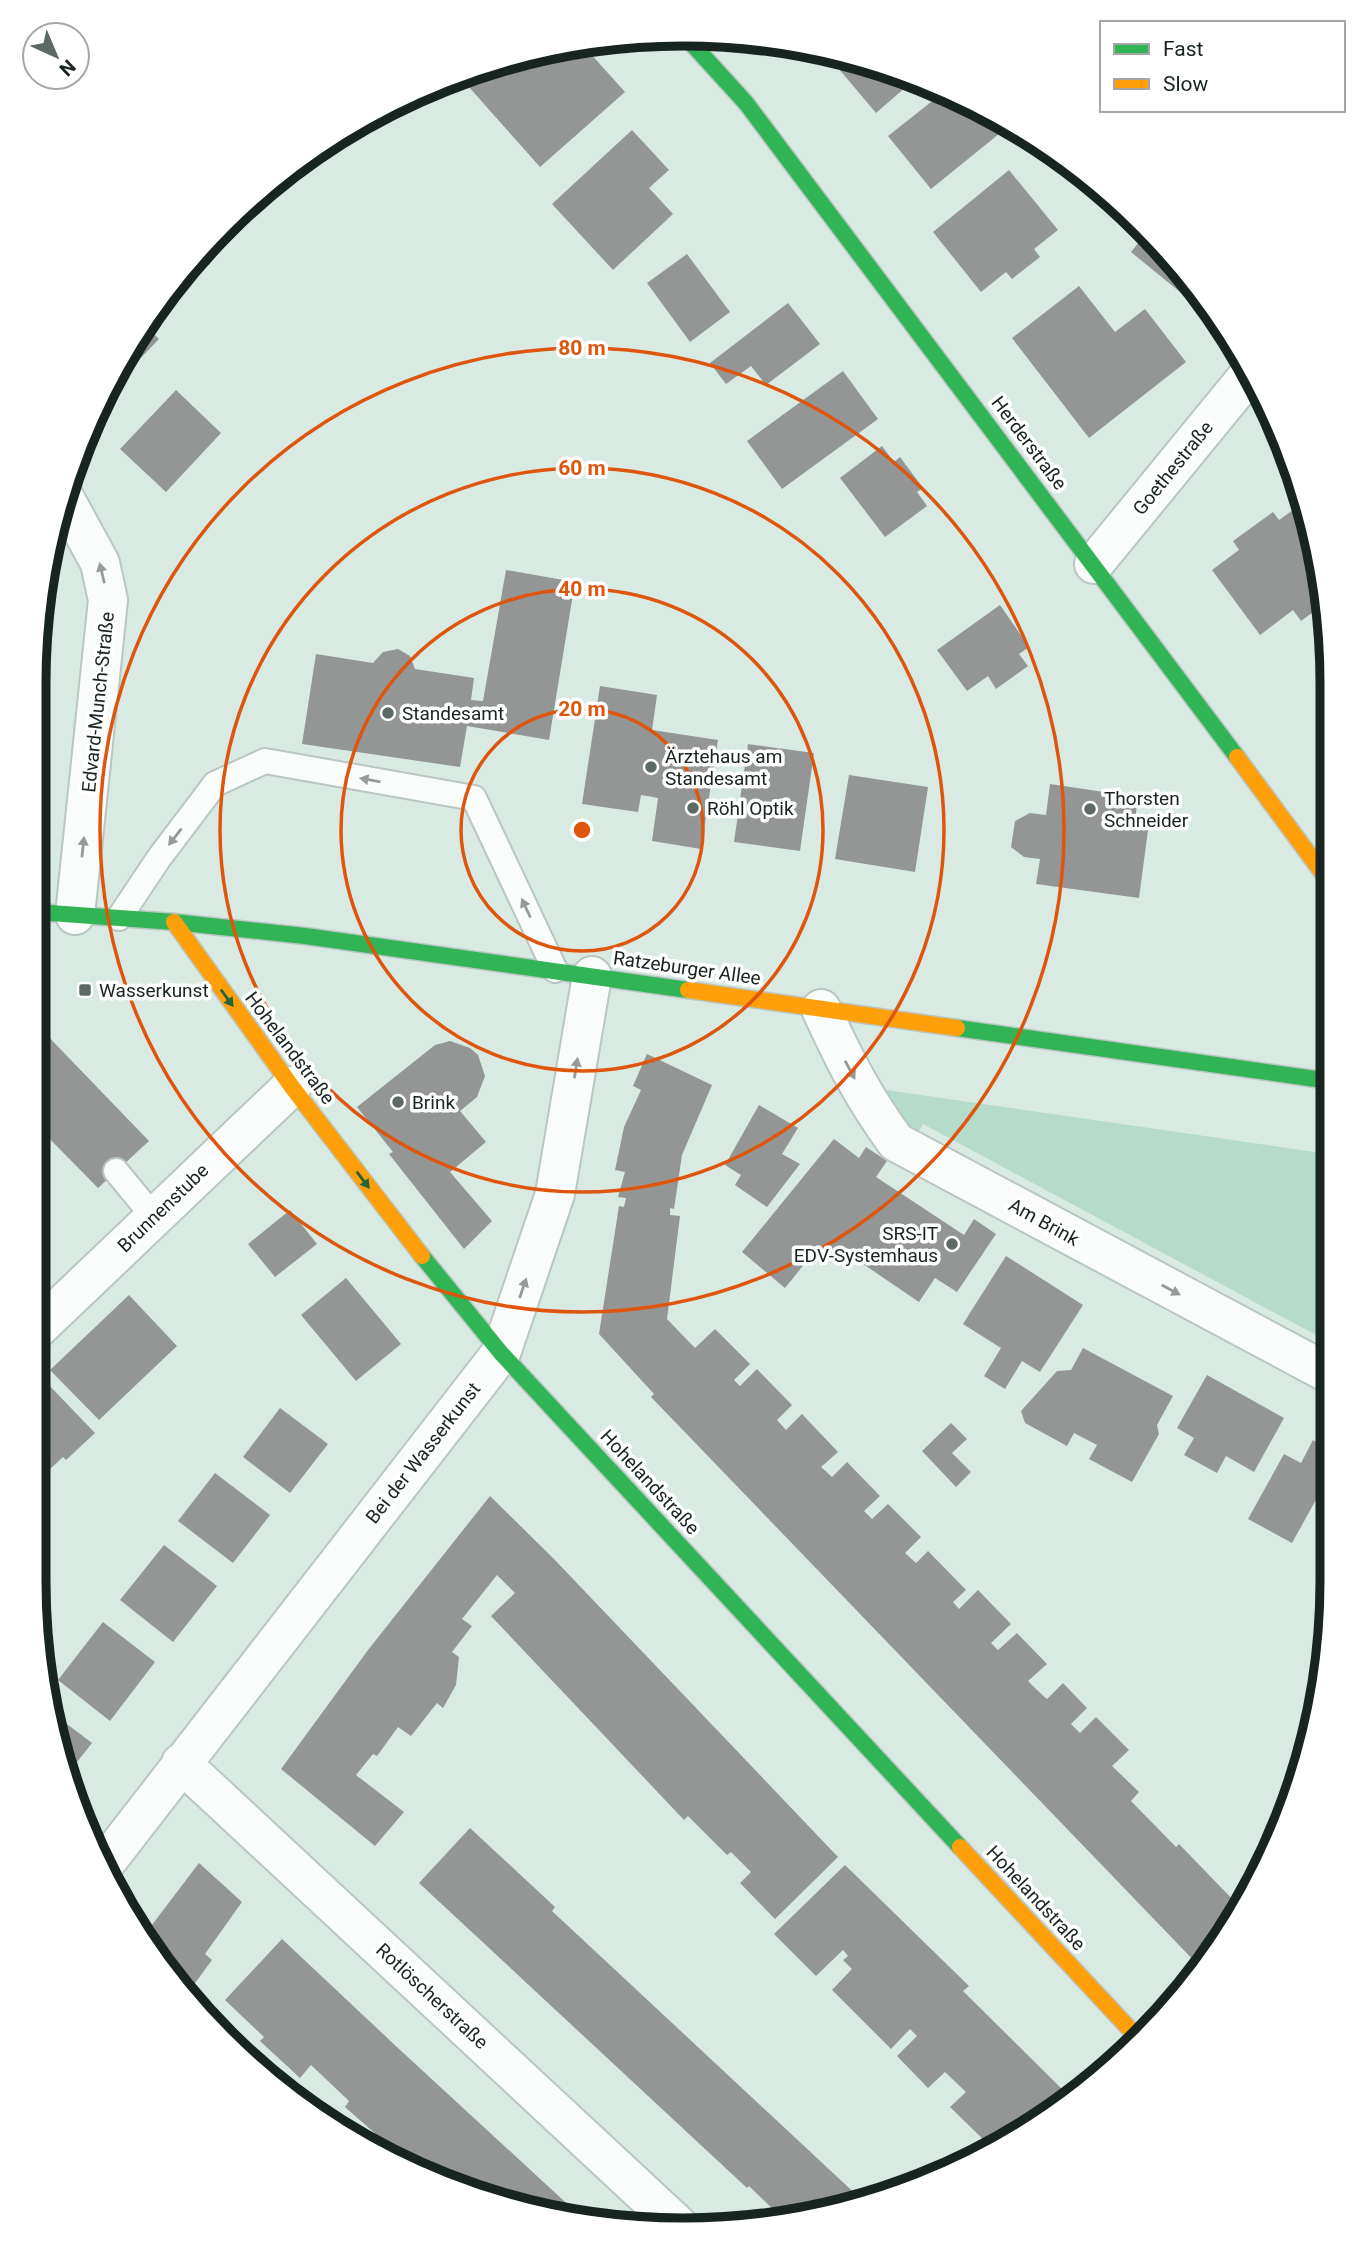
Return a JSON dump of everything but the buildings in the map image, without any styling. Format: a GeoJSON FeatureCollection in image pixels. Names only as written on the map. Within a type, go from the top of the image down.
{"type":"FeatureCollection","features":[{"type":"Feature","properties":{"kind":"street","name":"Herderstraße"},"geometry":{"type":"LineString","coordinates":[[694,46],[746,103],[1320,870]]}},
{"type":"Feature","properties":{"kind":"street","name":"Goethestraße"},"geometry":{"type":"LineString","coordinates":[[1094,565],[1244,381]]}},
{"type":"Feature","properties":{"kind":"street","name":"Edvard-Munch-Straße"},"geometry":{"type":"LineString","coordinates":[[70,508],[100,563],[108,600],[75,915]]}},
{"type":"Feature","properties":{"kind":"street","name":"Ratzeburger Allee"},"geometry":{"type":"LineString","coordinates":[[46,913],[174,922],[305,936],[1320,1080]]}},
{"type":"Feature","properties":{"kind":"street","name":"Hohelandstraße"},"geometry":{"type":"LineString","coordinates":[[174,922],[223,993],[432,1271],[501,1353],[1133,2032]]}},
{"type":"Feature","properties":{"kind":"street","name":"Bei der Wasserkunst"},"geometry":{"type":"LineString","coordinates":[[109,1858],[501,1353],[555,1194],[573,973]]}},
{"type":"Feature","properties":{"kind":"street","name":"Am Brink"},"geometry":{"type":"LineString","coordinates":[[821,1009],[868,1103],[896,1142],[1320,1369]]}},
{"type":"Feature","properties":{"kind":"street","name":"Brunnenstube"},"geometry":{"type":"LineString","coordinates":[[46,1320],[292,1086]]}},
{"type":"Feature","properties":{"kind":"street","name":"Rotlöscherstraße"},"geometry":{"type":"LineString","coordinates":[[181,1763],[669,2217]]}},
{"type":"Feature","properties":{"kind":"lane"},"geometry":{"type":"LineString","coordinates":[[119,918],[159,858],[215,784],[265,761],[474,798],[573,973]]}},
{"type":"Feature","properties":{"kind":"lane"},"geometry":{"type":"LineString","coordinates":[[116,1171],[153,1216]]}},
{"type":"Feature","properties":{"kind":"green space"},"geometry":{"type":"Polygon","coordinates":[[[886,1090],[1320,1153],[1320,1337],[923,1124],[916,1136],[890,1113],[883,1093],[886,1090]]]}},
{"type":"Feature","properties":{"kind":"traffic: fast"},"geometry":{"type":"LineString","coordinates":[[694,46],[746,103],[1237,757]]}},
{"type":"Feature","properties":{"kind":"traffic: fast"},"geometry":{"type":"LineString","coordinates":[[46,913],[174,922],[305,936],[688,990]]}},
{"type":"Feature","properties":{"kind":"traffic: fast"},"geometry":{"type":"LineString","coordinates":[[957,1028],[1320,1080]]}},
{"type":"Feature","properties":{"kind":"traffic: fast"},"geometry":{"type":"LineString","coordinates":[[422,1256],[501,1353],[960,1847]]}},
{"type":"Feature","properties":{"kind":"traffic: slow"},"geometry":{"type":"LineString","coordinates":[[1237,757],[1320,869]]}},
{"type":"Feature","properties":{"kind":"traffic: slow"},"geometry":{"type":"LineString","coordinates":[[174,922],[292,1087],[422,1256]]}},
{"type":"Feature","properties":{"kind":"traffic: slow"},"geometry":{"type":"LineString","coordinates":[[688,990],[957,1028]]}},
{"type":"Feature","properties":{"kind":"traffic: slow"},"geometry":{"type":"LineString","coordinates":[[960,1847],[1133,2032]]}},
{"type":"Feature","properties":{"kind":"place","name":"Standesamt"},"geometry":{"type":"Point","coordinates":[388,713]}},
{"type":"Feature","properties":{"kind":"place","name":"Ärztehaus am Standesamt"},"geometry":{"type":"Point","coordinates":[651,767]}},
{"type":"Feature","properties":{"kind":"place","name":"Röhl Optik"},"geometry":{"type":"Point","coordinates":[693,808]}},
{"type":"Feature","properties":{"kind":"place","name":"Thorsten Schneider"},"geometry":{"type":"Point","coordinates":[1090,809]}},
{"type":"Feature","properties":{"kind":"place","name":"Wasserkunst"},"geometry":{"type":"Point","coordinates":[85,990]}},
{"type":"Feature","properties":{"kind":"place","name":"Brink"},"geometry":{"type":"Point","coordinates":[398,1102]}},
{"type":"Feature","properties":{"kind":"place","name":"SRS-IT EDV-Systemhaus"},"geometry":{"type":"Point","coordinates":[952,1244]}}]}
